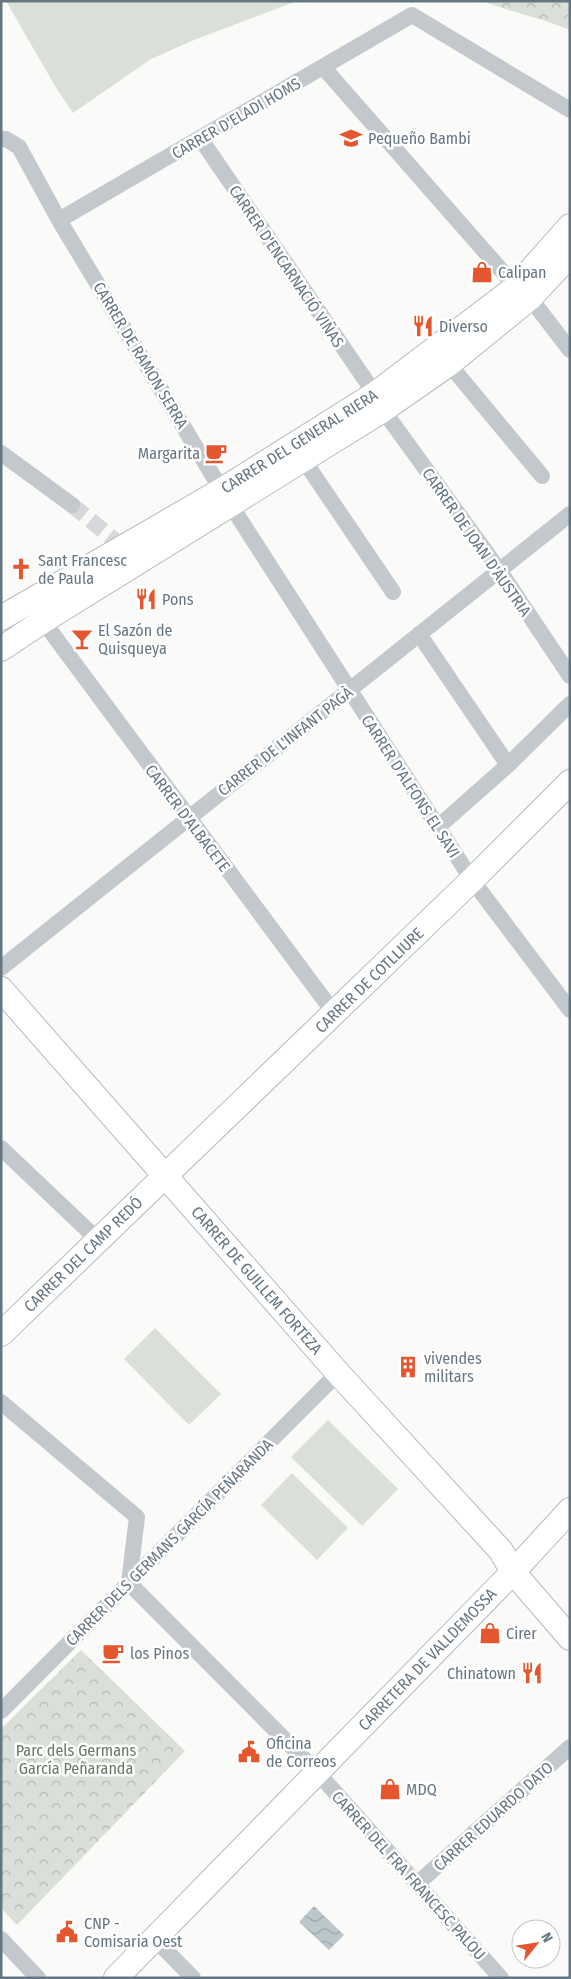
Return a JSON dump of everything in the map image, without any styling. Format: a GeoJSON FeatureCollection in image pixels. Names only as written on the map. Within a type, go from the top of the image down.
{"type":"FeatureCollection","features":[{"type":"Feature","properties":{"kind":"main road","name":"CARRER DEL GENERAL RIERA"},"geometry":{"type":"LineString","coordinates":[[1,649],[226,497],[379,402],[449,364],[523,293],[570,226]]}},
{"type":"Feature","properties":{"kind":"main road","name":"CARRER DEL GENERAL RIERA"},"geometry":{"type":"LineString","coordinates":[[1,618],[226,497],[303,460],[570,256]]}},
{"type":"Feature","properties":{"kind":"main road","name":"CARRER DE COTLLIURE"},"geometry":{"type":"LineString","coordinates":[[165,1174],[472,880],[570,782]]}},
{"type":"Feature","properties":{"kind":"main road","name":"CARRER DE GUILLEM FORTEZA"},"geometry":{"type":"LineString","coordinates":[[1,989],[338,1373],[501,1551],[513,1572],[570,1638]]}},
{"type":"Feature","properties":{"kind":"main road","name":"CARRER DEL CAMP REDÓ"},"geometry":{"type":"LineString","coordinates":[[1,1334],[165,1174]]}},
{"type":"Feature","properties":{"kind":"main road","name":"CARRETERA DE VALLDEMOSSA"},"geometry":{"type":"LineString","coordinates":[[116,1978],[513,1572],[570,1510]]}},
{"type":"Feature","properties":{"kind":"street","name":"CARRER D'ELADI HOMS"},"geometry":{"type":"LineString","coordinates":[[59,220],[412,15],[570,110]]}},
{"type":"Feature","properties":{"kind":"street"},"geometry":{"type":"LineString","coordinates":[[323,67],[523,293],[570,350]]}},
{"type":"Feature","properties":{"kind":"street","name":"CARRER D'ENCARNACIÓ VIÑAS"},"geometry":{"type":"LineString","coordinates":[[200,138],[379,402]]}},
{"type":"Feature","properties":{"kind":"street","name":"CARRER DE RAMON SERRA"},"geometry":{"type":"LineString","coordinates":[[1,139],[19,147],[59,220],[226,497]]}},
{"type":"Feature","properties":{"kind":"street"},"geometry":{"type":"LineString","coordinates":[[449,364],[542,476]]}},
{"type":"Feature","properties":{"kind":"street","name":"CARRER DE JOAN D'ÀUSTRIA"},"geometry":{"type":"LineString","coordinates":[[379,402],[499,570],[570,676]]}},
{"type":"Feature","properties":{"kind":"street"},"geometry":{"type":"LineString","coordinates":[[1,453],[72,505]]}},
{"type":"Feature","properties":{"kind":"street"},"geometry":{"type":"LineString","coordinates":[[303,460],[392,592]]}},
{"type":"Feature","properties":{"kind":"street","name":"CARRER D'ALFONS EL SAVI"},"geometry":{"type":"LineString","coordinates":[[226,497],[472,880],[570,1010]]}},
{"type":"Feature","properties":{"kind":"street","name":"CARRER DE L'INFANT PAGÀ"},"geometry":{"type":"LineString","coordinates":[[1,968],[569,516]]}},
{"type":"Feature","properties":{"kind":"street","name":"CARRER D'ALBACETE"},"geometry":{"type":"LineString","coordinates":[[43,621],[334,1013]]}},
{"type":"Feature","properties":{"kind":"street"},"geometry":{"type":"LineString","coordinates":[[419,634],[508,765]]}},
{"type":"Feature","properties":{"kind":"street"},"geometry":{"type":"LineString","coordinates":[[438,827],[508,765],[570,704]]}},
{"type":"Feature","properties":{"kind":"street"},"geometry":{"type":"LineString","coordinates":[[1,1148],[98,1240]]}},
{"type":"Feature","properties":{"kind":"street","name":"CARRER DELS GERMANS GARCÍA PEÑARANDA"},"geometry":{"type":"LineString","coordinates":[[1,1711],[338,1373]]}},
{"type":"Feature","properties":{"kind":"street"},"geometry":{"type":"LineString","coordinates":[[1,1402],[137,1517],[129,1583]]}},
{"type":"Feature","properties":{"kind":"street","name":"CARRER DEL FRA FRANCESC PALOU"},"geometry":{"type":"LineString","coordinates":[[129,1583],[317,1772],[501,1978]]}},
{"type":"Feature","properties":{"kind":"street","name":"CARRER EDUARDO DATO"},"geometry":{"type":"LineString","coordinates":[[417,1884],[570,1747]]}},
{"type":"Feature","properties":{"kind":"street"},"geometry":{"type":"LineString","coordinates":[[154,1938],[193,1978]]}},
{"type":"Feature","properties":{"kind":"street"},"geometry":{"type":"LineString","coordinates":[[1,1939],[38,1978]]}},
{"type":"Feature","properties":{"kind":"green space"},"geometry":{"type":"Polygon","coordinates":[[[6,1],[297,1],[194,40],[151,59],[73,113],[55,86],[6,1]]]}},
{"type":"Feature","properties":{"kind":"green space"},"geometry":{"type":"Polygon","coordinates":[[[482,1],[570,1],[570,30],[549,22],[482,1]]]}},
{"type":"Feature","properties":{"kind":"green space"},"geometry":{"type":"Polygon","coordinates":[[[155,1328],[221,1394],[189,1425],[124,1359],[155,1328]]]}},
{"type":"Feature","properties":{"kind":"green space"},"geometry":{"type":"Polygon","coordinates":[[[328,1420],[398,1489],[362,1526],[291,1457],[328,1420]]]}},
{"type":"Feature","properties":{"kind":"green space"},"geometry":{"type":"Polygon","coordinates":[[[292,1473],[348,1528],[317,1560],[261,1505],[292,1473]]]}},
{"type":"Feature","properties":{"kind":"green space","name":"Parc dels Germans García Peñaranda"},"geometry":{"type":"Polygon","coordinates":[[[81,1650],[185,1751],[17,1925],[1,1908],[1,1729],[81,1650]]]}},
{"type":"Feature","properties":{"kind":"water"},"geometry":{"type":"Polygon","coordinates":[[[314,1906],[344,1935],[329,1950],[299,1922],[314,1906]]]}},
{"type":"Feature","properties":{"kind":"tunnel"},"geometry":{"type":"LineString","coordinates":[[72,505],[123,547]]}},
{"type":"Feature","properties":{"kind":"place","name":"Pequeño Bambi"},"geometry":{"type":"Point","coordinates":[351,138]}},
{"type":"Feature","properties":{"kind":"place","name":"Calipan"},"geometry":{"type":"Point","coordinates":[482,272]}},
{"type":"Feature","properties":{"kind":"place","name":"Diverso"},"geometry":{"type":"Point","coordinates":[423,326]}},
{"type":"Feature","properties":{"kind":"place","name":"Margarita"},"geometry":{"type":"Point","coordinates":[216,453]}},
{"type":"Feature","properties":{"kind":"place","name":"Sant Francesc de Paula"},"geometry":{"type":"Point","coordinates":[21,569]}},
{"type":"Feature","properties":{"kind":"place","name":"Pons"},"geometry":{"type":"Point","coordinates":[146,599]}},
{"type":"Feature","properties":{"kind":"place","name":"El Sazón de Quisqueya"},"geometry":{"type":"Point","coordinates":[82,639]}},
{"type":"Feature","properties":{"kind":"place","name":"vivendes militars"},"geometry":{"type":"Point","coordinates":[408,1367]}},
{"type":"Feature","properties":{"kind":"place","name":"Cirer"},"geometry":{"type":"Point","coordinates":[490,1633]}},
{"type":"Feature","properties":{"kind":"place","name":"los Pinos"},"geometry":{"type":"Point","coordinates":[113,1653]}},
{"type":"Feature","properties":{"kind":"place","name":"Chinatown"},"geometry":{"type":"Point","coordinates":[532,1673]}},
{"type":"Feature","properties":{"kind":"place","name":"Oficina de Correos"},"geometry":{"type":"Point","coordinates":[249,1752]}},
{"type":"Feature","properties":{"kind":"place","name":"MDQ"},"geometry":{"type":"Point","coordinates":[390,1789]}},
{"type":"Feature","properties":{"kind":"place","name":"CNP - Comisaria Oest"},"geometry":{"type":"Point","coordinates":[67,1932]}}]}
